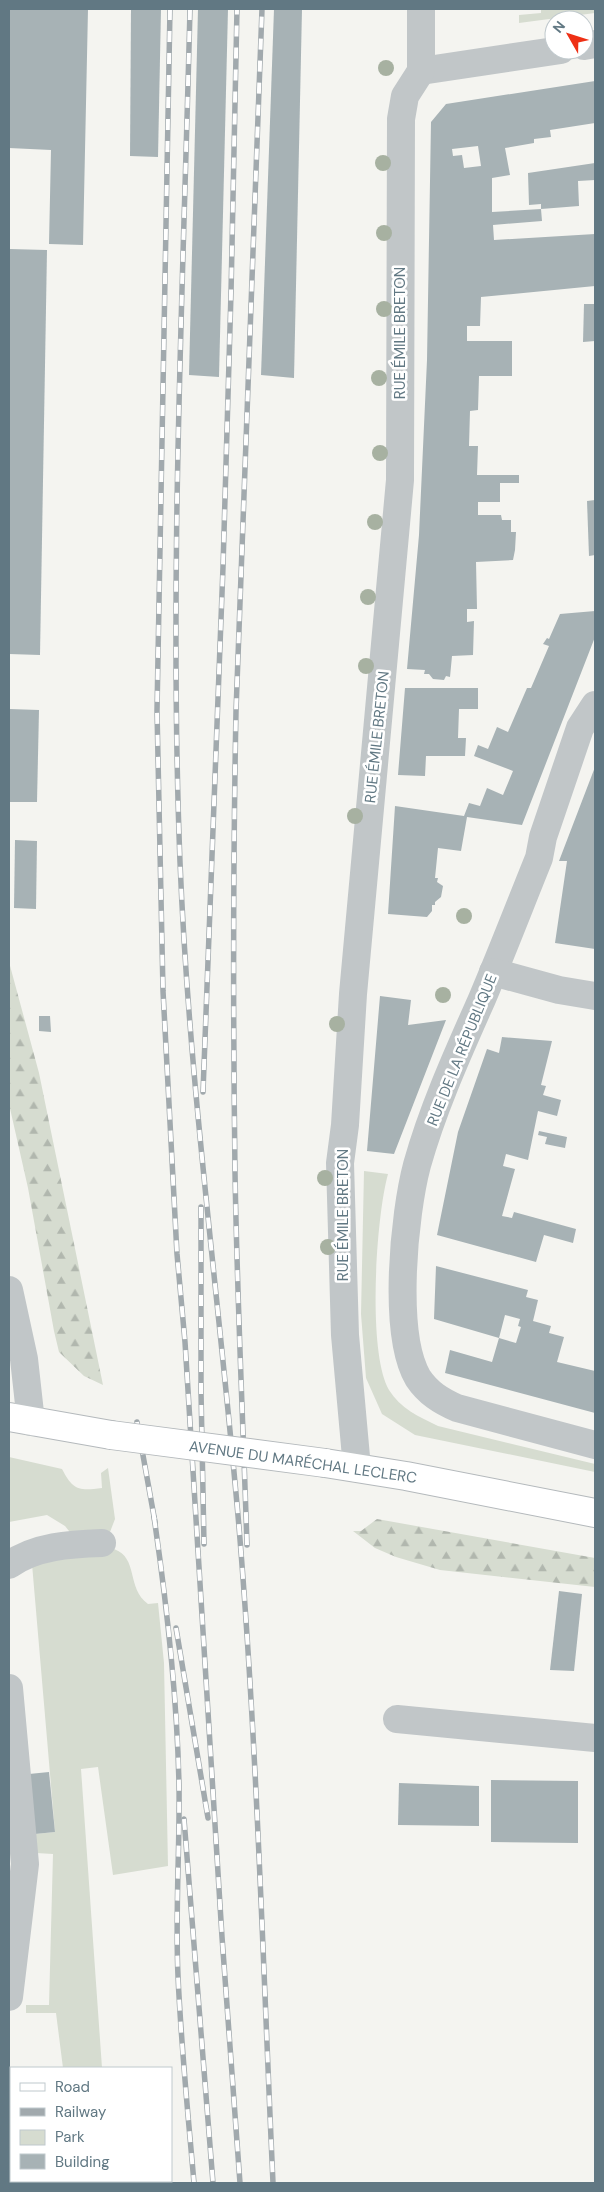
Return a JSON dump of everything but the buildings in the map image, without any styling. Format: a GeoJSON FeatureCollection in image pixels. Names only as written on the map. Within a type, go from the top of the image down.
{"type":"FeatureCollection","features":[{"type":"Feature","properties":{"kind":"main road","name":"AVENUE DU MARÉCHAL LECLERC"},"geometry":{"type":"LineString","coordinates":[[20,1420],[111,1435],[325,1463],[406,1476],[595,1514]]}},
{"type":"Feature","properties":{"kind":"street"},"geometry":{"type":"LineString","coordinates":[[421,9],[421,71],[544,53]]}},
{"type":"Feature","properties":{"kind":"street","name":"RUE ÉMILE BRETON"},"geometry":{"type":"LineString","coordinates":[[357,1468],[345,1335],[340,1163],[345,1124],[353,994],[400,480],[401,118],[405,96],[421,71]]}},
{"type":"Feature","properties":{"kind":"street","name":"RUE DE LA RÉPUBLIQUE"},"geometry":{"type":"LineString","coordinates":[[595,705],[580,728],[543,837],[539,858],[432,1121],[416,1167],[405,1249],[403,1318],[411,1363],[419,1379],[440,1400],[456,1408],[595,1445]]}},
{"type":"Feature","properties":{"kind":"street"},"geometry":{"type":"LineString","coordinates":[[493,972],[559,990],[595,996]]}},
{"type":"Feature","properties":{"kind":"street"},"geometry":{"type":"LineString","coordinates":[[9,1290],[24,1359],[20,1420]]}},
{"type":"Feature","properties":{"kind":"street"},"geometry":{"type":"LineString","coordinates":[[9,1565],[23,1555],[72,1544],[102,1543]]}},
{"type":"Feature","properties":{"kind":"street"},"geometry":{"type":"LineString","coordinates":[[9,1688],[25,1864],[9,1997]]}},
{"type":"Feature","properties":{"kind":"street"},"geometry":{"type":"LineString","coordinates":[[397,1718],[595,1738]]}},
{"type":"Feature","properties":{"kind":"street"},"geometry":{"type":"LineString","coordinates":[[9,2096],[10,2130]]}},
{"type":"Feature","properties":{"kind":"green space"},"geometry":{"type":"Polygon","coordinates":[[[541,9],[595,9],[594,13],[594,10],[544,10],[544,20],[519,23],[519,15],[541,13],[541,9]]]}},
{"type":"Feature","properties":{"kind":"green space"},"geometry":{"type":"Polygon","coordinates":[[[9,962],[39,1073],[103,1385],[84,1376],[59,1352],[54,1331],[28,1188],[9,1104],[9,962]]]}},
{"type":"Feature","properties":{"kind":"green space"},"geometry":{"type":"Polygon","coordinates":[[[364,1171],[388,1174],[377,1251],[376,1316],[382,1372],[393,1396],[411,1411],[438,1426],[595,1464],[595,1472],[415,1435],[382,1414],[366,1378],[361,1314],[364,1171]]]}},
{"type":"Feature","properties":{"kind":"green space"},"geometry":{"type":"Polygon","coordinates":[[[9,1457],[62,1469],[73,1485],[82,1489],[102,1488],[101,1473],[108,1468],[115,1519],[110,1532],[92,1536],[73,1536],[65,1526],[47,1515],[9,1522],[9,1457]]]}},
{"type":"Feature","properties":{"kind":"green space"},"geometry":{"type":"Polygon","coordinates":[[[377,1519],[595,1558],[595,1587],[440,1570],[396,1557],[375,1548],[353,1531],[361,1531],[377,1519]]]}},
{"type":"Feature","properties":{"kind":"green space"},"geometry":{"type":"Polygon","coordinates":[[[114,1549],[122,1553],[127,1559],[141,1597],[148,1604],[158,1603],[164,1663],[168,1866],[113,1875],[98,1767],[81,1769],[102,2067],[63,2067],[56,2013],[26,2013],[26,2005],[49,2005],[53,1854],[36,1853],[35,1834],[55,1832],[32,1564],[114,1549]]]}},
{"type":"Feature","properties":{"kind":"railway"},"geometry":{"type":"LineString","coordinates":[[170,9],[157,711],[163,991],[177,1254],[185,1342],[222,1937],[240,2183]]}},
{"type":"Feature","properties":{"kind":"railway"},"geometry":{"type":"LineString","coordinates":[[190,9],[176,542],[177,755],[180,862],[190,1029],[239,1527],[245,1609],[255,1773],[273,2183]]}},
{"type":"Feature","properties":{"kind":"railway"},"geometry":{"type":"LineString","coordinates":[[203,1092],[223,567],[237,9]]}},
{"type":"Feature","properties":{"kind":"railway"},"geometry":{"type":"LineString","coordinates":[[247,1545],[235,1172],[234,826],[236,711],[262,9]]}},
{"type":"Feature","properties":{"kind":"railway"},"geometry":{"type":"LineString","coordinates":[[201,1207],[201,1391],[204,1544]]}},
{"type":"Feature","properties":{"kind":"railway"},"geometry":{"type":"LineString","coordinates":[[137,1422],[155,1522]]}},
{"type":"Feature","properties":{"kind":"railway"},"geometry":{"type":"LineString","coordinates":[[154,1517],[174,1683],[179,1784],[178,1976],[194,2183]]}},
{"type":"Feature","properties":{"kind":"railway"},"geometry":{"type":"LineString","coordinates":[[176,1628],[208,1818]]}},
{"type":"Feature","properties":{"kind":"railway"},"geometry":{"type":"LineString","coordinates":[[184,1819],[213,2183]]}}]}
